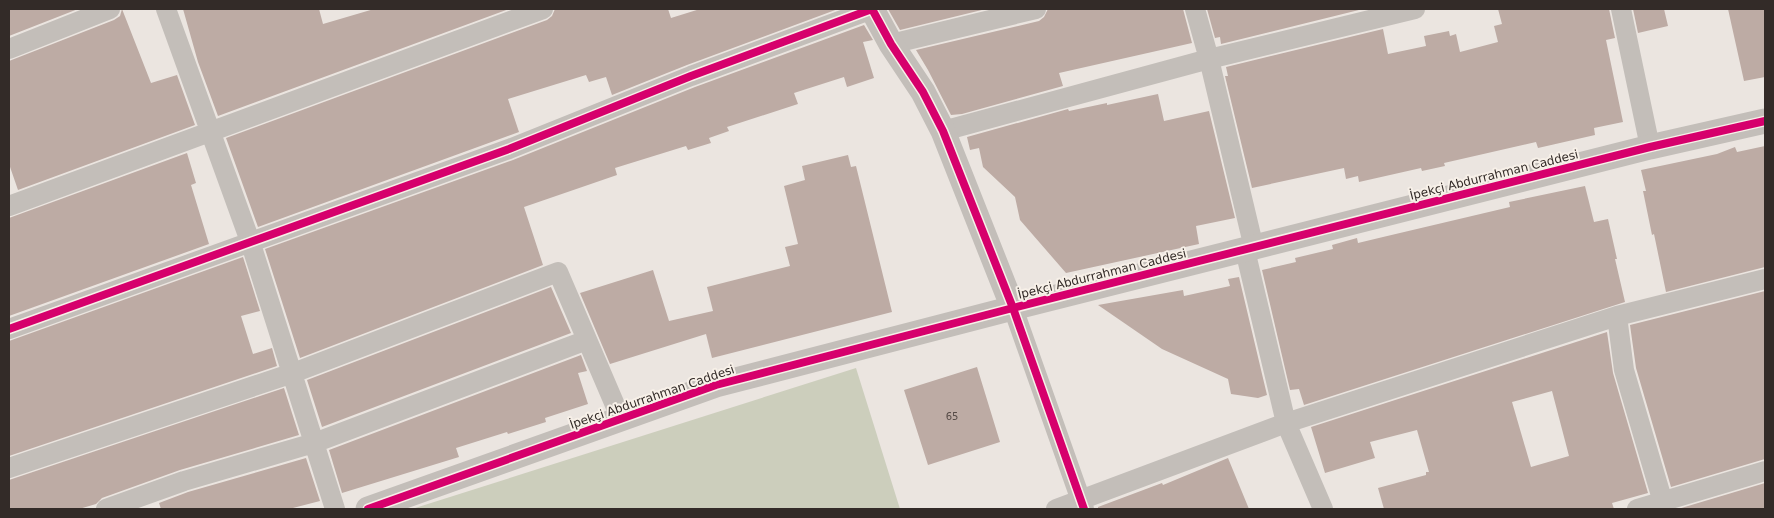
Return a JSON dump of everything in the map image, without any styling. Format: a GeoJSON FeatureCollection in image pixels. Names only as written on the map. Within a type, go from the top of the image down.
{"type":"FeatureCollection","features":[{"type":"Feature","properties":{"kind":"street"},"geometry":{"type":"LineString","coordinates":[[9,49],[110,9]]}},
{"type":"Feature","properties":{"kind":"street"},"geometry":{"type":"LineString","coordinates":[[166,9],[250,241],[335,509]]}},
{"type":"Feature","properties":{"kind":"street"},"geometry":{"type":"LineString","coordinates":[[9,206],[543,9]]}},
{"type":"Feature","properties":{"kind":"street"},"geometry":{"type":"LineString","coordinates":[[9,329],[509,149],[691,76],[872,9],[890,44],[923,92],[944,131],[1013,308],[1082,504]]}},
{"type":"Feature","properties":{"kind":"street"},"geometry":{"type":"LineString","coordinates":[[890,44],[1036,9]]}},
{"type":"Feature","properties":{"kind":"street"},"geometry":{"type":"LineString","coordinates":[[1195,9],[1209,59],[1286,423],[1323,509]]}},
{"type":"Feature","properties":{"kind":"street"},"geometry":{"type":"LineString","coordinates":[[944,131],[1209,59],[1416,9]]}},
{"type":"Feature","properties":{"kind":"street"},"geometry":{"type":"LineString","coordinates":[[1621,9],[1650,147]]}},
{"type":"Feature","properties":{"kind":"street","name":"İpekçi Abdurrahman Caddesi"},"geometry":{"type":"LineString","coordinates":[[368,509],[716,385],[1650,147],[1765,121]]}},
{"type":"Feature","properties":{"kind":"street"},"geometry":{"type":"LineString","coordinates":[[9,468],[293,373],[558,272],[622,419]]}},
{"type":"Feature","properties":{"kind":"street"},"geometry":{"type":"LineString","coordinates":[[1056,509],[1082,504],[1286,423],[1617,316],[1765,279]]}},
{"type":"Feature","properties":{"kind":"street"},"geometry":{"type":"LineString","coordinates":[[1617,316],[1624,370],[1664,506]]}},
{"type":"Feature","properties":{"kind":"street"},"geometry":{"type":"LineString","coordinates":[[106,509],[184,481],[314,443],[587,340]]}},
{"type":"Feature","properties":{"kind":"street"},"geometry":{"type":"LineString","coordinates":[[1637,509],[1664,506],[1765,471]]}},
{"type":"Feature","properties":{"kind":"green space"},"geometry":{"type":"Polygon","coordinates":[[[856,368],[900,509],[412,509],[856,368]]]}},
{"type":"Feature","properties":{"kind":"building"},"geometry":{"type":"Polygon","coordinates":[[[9,9],[78,9],[9,36],[9,9]]]}},
{"type":"Feature","properties":{"kind":"building"},"geometry":{"type":"Polygon","coordinates":[[[122,9],[151,83],[177,75],[195,125],[18,190],[9,164],[9,61],[114,20],[120,16],[122,9]]]}},
{"type":"Feature","properties":{"kind":"building"},"geometry":{"type":"Polygon","coordinates":[[[183,9],[319,9],[323,24],[374,9],[509,9],[218,116],[198,62],[183,9]]]}},
{"type":"Feature","properties":{"kind":"building"},"geometry":{"type":"Polygon","coordinates":[[[555,9],[668,9],[671,18],[700,9],[838,9],[612,95],[606,77],[589,82],[586,75],[508,99],[519,132],[258,227],[226,138],[547,20],[552,16],[555,9]]]}},
{"type":"Feature","properties":{"kind":"building"},"geometry":{"type":"Polygon","coordinates":[[[888,9],[986,9],[900,30],[888,9]]]}},
{"type":"Feature","properties":{"kind":"building"},"geometry":{"type":"Polygon","coordinates":[[[1048,9],[1183,9],[1192,43],[1059,73],[1063,86],[962,114],[951,115],[916,50],[1039,21],[1044,17],[1048,9]]]}},
{"type":"Feature","properties":{"kind":"building"},"geometry":{"type":"Polygon","coordinates":[[[1207,9],[1363,9],[1221,44],[1220,37],[1215,38],[1207,9]]]}},
{"type":"Feature","properties":{"kind":"building"},"geometry":{"type":"Polygon","coordinates":[[[1498,9],[1609,9],[1615,38],[1606,40],[1623,122],[1594,128],[1595,135],[1538,148],[1536,142],[1444,163],[1445,166],[1422,171],[1421,168],[1359,182],[1358,176],[1346,179],[1344,168],[1252,188],[1225,76],[1228,76],[1226,67],[1383,29],[1388,54],[1426,46],[1424,36],[1449,31],[1450,36],[1456,34],[1460,52],[1498,42],[1494,26],[1502,24],[1498,9]]]}},
{"type":"Feature","properties":{"kind":"building"},"geometry":{"type":"Polygon","coordinates":[[[1633,9],[1664,9],[1668,26],[1638,33],[1633,9]]]}},
{"type":"Feature","properties":{"kind":"building"},"geometry":{"type":"Polygon","coordinates":[[[1728,9],[1765,9],[1765,77],[1744,81],[1728,9]]]}},
{"type":"Feature","properties":{"kind":"building"},"geometry":{"type":"Polygon","coordinates":[[[864,25],[873,40],[863,42],[874,78],[847,87],[844,77],[794,93],[798,104],[727,127],[729,131],[709,138],[711,143],[688,150],[686,146],[615,168],[617,175],[524,207],[543,265],[300,358],[265,249],[513,160],[695,87],[864,25]]]}},
{"type":"Feature","properties":{"kind":"building"},"geometry":{"type":"Polygon","coordinates":[[[1158,94],[1164,121],[1209,111],[1235,218],[1196,226],[1199,244],[1066,273],[1020,220],[1015,197],[983,167],[979,148],[970,150],[967,137],[1068,109],[1069,111],[1107,103],[1107,105],[1158,94]]]}},
{"type":"Feature","properties":{"kind":"building"},"geometry":{"type":"Polygon","coordinates":[[[1765,146],[1765,267],[1666,292],[1654,234],[1652,235],[1643,191],[1646,191],[1641,170],[1717,154],[1735,147],[1737,152],[1765,146]]]}},
{"type":"Feature","properties":{"kind":"building"},"geometry":{"type":"Polygon","coordinates":[[[187,153],[196,183],[191,185],[209,244],[9,316],[9,218],[187,153]]]}},
{"type":"Feature","properties":{"kind":"building"},"geometry":{"type":"Polygon","coordinates":[[[848,155],[851,167],[856,166],[892,312],[712,358],[706,334],[610,364],[580,293],[653,270],[669,321],[713,311],[707,287],[790,266],[785,247],[798,244],[784,186],[805,180],[802,166],[848,155]]]}},
{"type":"Feature","properties":{"kind":"building"},"geometry":{"type":"Polygon","coordinates":[[[1585,186],[1594,222],[1608,219],[1625,302],[1304,405],[1299,389],[1290,390],[1262,270],[1296,262],[1295,258],[1333,249],[1332,245],[1357,238],[1358,243],[1510,207],[1509,202],[1585,186]]]}},
{"type":"Feature","properties":{"kind":"building"},"geometry":{"type":"Polygon","coordinates":[[[243,257],[260,311],[241,316],[253,354],[272,348],[277,366],[9,456],[9,341],[243,257]]]}},
{"type":"Feature","properties":{"kind":"building"},"geometry":{"type":"Polygon","coordinates":[[[1239,277],[1267,395],[1258,398],[1231,394],[1228,379],[1162,349],[1098,305],[1183,290],[1184,296],[1230,286],[1228,279],[1239,277]]]}},
{"type":"Feature","properties":{"kind":"building"},"geometry":{"type":"Polygon","coordinates":[[[551,287],[571,333],[322,427],[307,380],[551,287]]]}},
{"type":"Feature","properties":{"kind":"building"},"geometry":{"type":"Polygon","coordinates":[[[1765,291],[1765,459],[1671,487],[1636,368],[1630,325],[1765,291]]]}},
{"type":"Feature","properties":{"kind":"building"},"geometry":{"type":"Polygon","coordinates":[[[1607,332],[1613,373],[1648,493],[1612,503],[1614,509],[1384,509],[1378,488],[1426,475],[1426,472],[1429,472],[1417,430],[1370,442],[1375,458],[1325,473],[1311,427],[1607,332]],[[1552,391],[1512,402],[1531,467],[1569,456],[1552,391]]]}},
{"type":"Feature","properties":{"kind":"building"},"geometry":{"type":"Polygon","coordinates":[[[581,355],[587,371],[578,373],[588,404],[545,418],[546,422],[456,448],[459,457],[342,493],[329,450],[581,355]]]}},
{"type":"Feature","properties":{"kind":"building"},"geometry":{"type":"Polygon","coordinates":[[[977,367],[1000,442],[928,465],[904,390],[977,367]]]}},
{"type":"Feature","properties":{"kind":"building"},"geometry":{"type":"Polygon","coordinates":[[[284,388],[299,435],[180,470],[102,498],[96,504],[79,509],[9,509],[9,480],[284,388]]]}},
{"type":"Feature","properties":{"kind":"building"},"geometry":{"type":"Polygon","coordinates":[[[306,458],[320,501],[289,509],[161,509],[159,503],[188,492],[306,458]]]}},
{"type":"Feature","properties":{"kind":"building"},"geometry":{"type":"Polygon","coordinates":[[[1228,458],[1249,509],[1098,509],[1098,507],[1162,483],[1163,485],[1228,458]]]}},
{"type":"Feature","properties":{"kind":"building"},"geometry":{"type":"Polygon","coordinates":[[[1765,483],[1765,509],[1678,509],[1765,483]]]}},
{"type":"Feature","properties":{"kind":"cycle path"},"geometry":{"type":"LineString","coordinates":[[9,329],[509,149],[691,76],[872,9],[891,44],[923,92],[943,131],[1013,308],[1084,509]]}},
{"type":"Feature","properties":{"kind":"cycle path"},"geometry":{"type":"LineString","coordinates":[[368,509],[716,385],[1650,147],[1765,121]]}}]}
